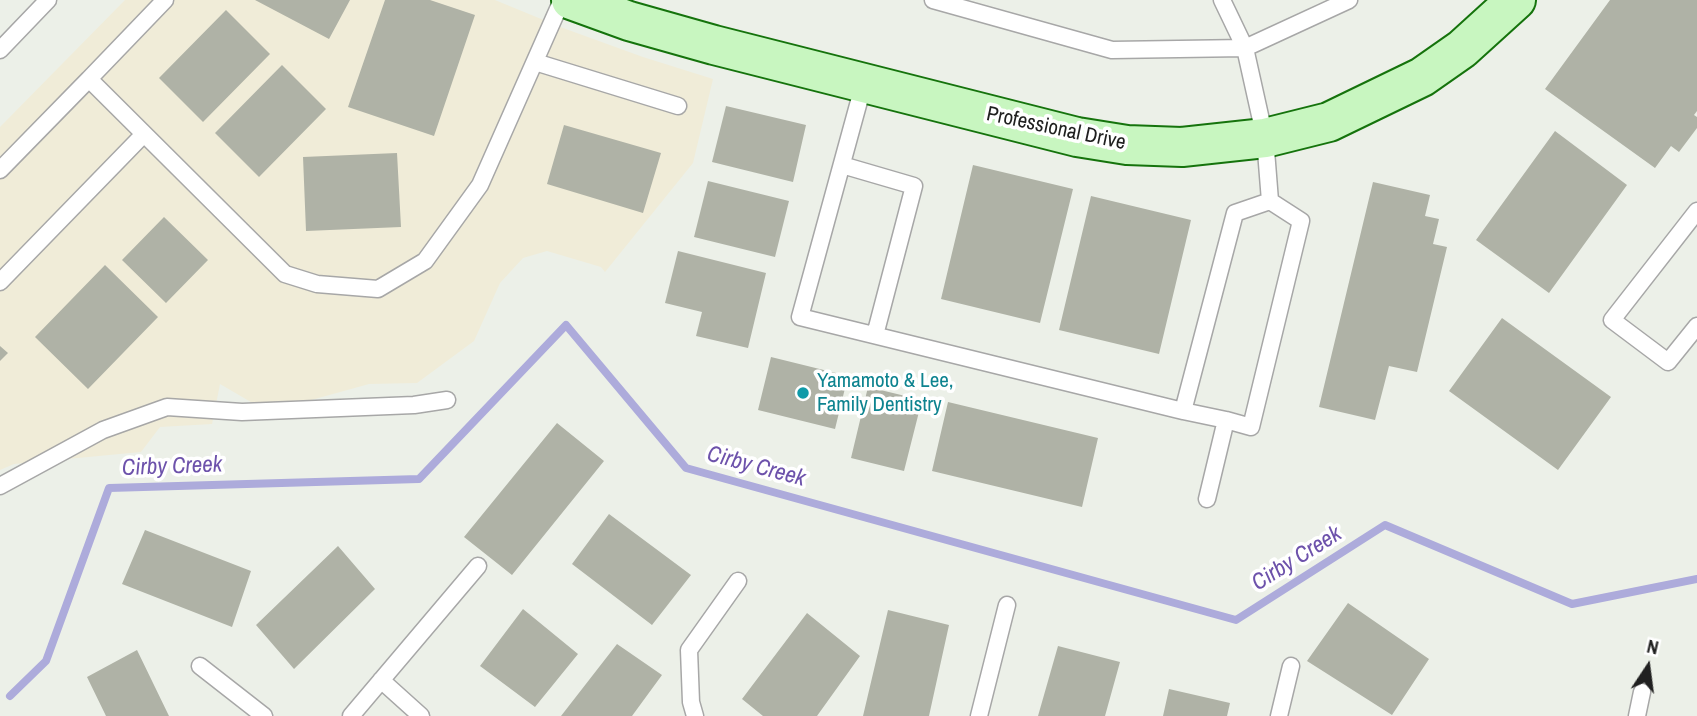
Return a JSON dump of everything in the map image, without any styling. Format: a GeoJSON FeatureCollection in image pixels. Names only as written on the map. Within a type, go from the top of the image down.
{"type":"FeatureCollection","features":[{"type":"Feature","properties":{"kind":"street","name":"Professional Drive"},"geometry":{"type":"LineString","coordinates":[[571,0],[629,21],[713,45],[1077,137],[1127,145],[1182,146],[1265,138],[1329,122],[1422,77],[1462,49],[1516,0]]}},
{"type":"Feature","properties":{"kind":"lane"},"geometry":{"type":"LineString","coordinates":[[0,50],[48,0]]}},
{"type":"Feature","properties":{"kind":"lane"},"geometry":{"type":"LineString","coordinates":[[0,170],[164,0]]}},
{"type":"Feature","properties":{"kind":"lane"},"geometry":{"type":"LineString","coordinates":[[89,79],[285,274],[317,284],[378,289],[425,261],[480,185],[562,0]]}},
{"type":"Feature","properties":{"kind":"lane"},"geometry":{"type":"LineString","coordinates":[[933,0],[1112,50],[1245,48],[1349,0]]}},
{"type":"Feature","properties":{"kind":"lane"},"geometry":{"type":"LineString","coordinates":[[1222,0],[1245,48],[1265,138],[1270,201]]}},
{"type":"Feature","properties":{"kind":"lane"},"geometry":{"type":"LineString","coordinates":[[535,62],[678,106]]}},
{"type":"Feature","properties":{"kind":"lane"},"geometry":{"type":"LineString","coordinates":[[864,83],[800,317],[1251,427],[1301,221],[1270,201]]}},
{"type":"Feature","properties":{"kind":"lane"},"geometry":{"type":"LineString","coordinates":[[0,282],[144,134]]}},
{"type":"Feature","properties":{"kind":"lane"},"geometry":{"type":"LineString","coordinates":[[842,165],[914,186],[875,335]]}},
{"type":"Feature","properties":{"kind":"lane"},"geometry":{"type":"LineString","coordinates":[[1183,411],[1235,213],[1270,201]]}},
{"type":"Feature","properties":{"kind":"lane"},"geometry":{"type":"LineString","coordinates":[[1697,211],[1612,320],[1668,362],[1697,327]]}},
{"type":"Feature","properties":{"kind":"lane"},"geometry":{"type":"LineString","coordinates":[[0,486],[103,430],[167,407],[242,412],[414,405],[447,400]]}},
{"type":"Feature","properties":{"kind":"lane"},"geometry":{"type":"LineString","coordinates":[[1207,499],[1226,420]]}},
{"type":"Feature","properties":{"kind":"lane"},"geometry":{"type":"LineString","coordinates":[[351,716],[478,566]]}},
{"type":"Feature","properties":{"kind":"lane"},"geometry":{"type":"LineString","coordinates":[[695,716],[691,702],[689,650],[738,581]]}},
{"type":"Feature","properties":{"kind":"lane"},"geometry":{"type":"LineString","coordinates":[[979,716],[1007,605]]}},
{"type":"Feature","properties":{"kind":"lane"},"geometry":{"type":"LineString","coordinates":[[200,666],[264,716]]}},
{"type":"Feature","properties":{"kind":"lane"},"geometry":{"type":"LineString","coordinates":[[1279,716],[1290,666]]}},
{"type":"Feature","properties":{"kind":"lane"},"geometry":{"type":"LineString","coordinates":[[380,680],[421,716]]}},
{"type":"Feature","properties":{"kind":"lane"},"geometry":{"type":"LineString","coordinates":[[1637,716],[1642,692]]}},
{"type":"Feature","properties":{"kind":"shaded area"},"geometry":{"type":"Polygon","coordinates":[[[125,0],[495,0],[643,57],[713,79],[693,163],[605,272],[601,267],[547,251],[523,258],[500,283],[474,341],[417,383],[369,384],[268,412],[220,384],[212,424],[160,427],[141,452],[14,464],[0,470],[0,127],[125,0]]]}},
{"type":"Feature","properties":{"kind":"building"},"geometry":{"type":"Polygon","coordinates":[[[255,0],[350,0],[329,39],[255,0]]]}},
{"type":"Feature","properties":{"kind":"building"},"geometry":{"type":"Polygon","coordinates":[[[385,0],[430,0],[475,15],[434,136],[348,107],[385,0]]]}},
{"type":"Feature","properties":{"kind":"building"},"geometry":{"type":"Polygon","coordinates":[[[1610,0],[1697,0],[1697,111],[1694,115],[1697,117],[1697,128],[1679,152],[1671,146],[1655,168],[1545,89],[1610,0]]]}},
{"type":"Feature","properties":{"kind":"building"},"geometry":{"type":"Polygon","coordinates":[[[226,10],[270,54],[203,122],[159,78],[226,10]]]}},
{"type":"Feature","properties":{"kind":"building"},"geometry":{"type":"Polygon","coordinates":[[[282,65],[326,109],[259,177],[215,133],[282,65]]]}},
{"type":"Feature","properties":{"kind":"building"},"geometry":{"type":"Polygon","coordinates":[[[726,106],[806,125],[793,182],[712,162],[726,106]]]}},
{"type":"Feature","properties":{"kind":"building"},"geometry":{"type":"Polygon","coordinates":[[[564,125],[661,153],[643,213],[547,184],[564,125]]]}},
{"type":"Feature","properties":{"kind":"building"},"geometry":{"type":"Polygon","coordinates":[[[1555,131],[1627,185],[1549,293],[1476,240],[1555,131]]]}},
{"type":"Feature","properties":{"kind":"building"},"geometry":{"type":"Polygon","coordinates":[[[397,153],[401,227],[306,231],[303,157],[397,153]]]}},
{"type":"Feature","properties":{"kind":"building"},"geometry":{"type":"Polygon","coordinates":[[[973,165],[1073,189],[1040,323],[941,299],[973,165]]]}},
{"type":"Feature","properties":{"kind":"building"},"geometry":{"type":"Polygon","coordinates":[[[708,181],[789,201],[775,257],[694,237],[708,181]]]}},
{"type":"Feature","properties":{"kind":"building"},"geometry":{"type":"Polygon","coordinates":[[[1373,182],[1430,195],[1425,216],[1439,219],[1433,244],[1447,247],[1417,372],[1389,366],[1375,420],[1319,407],[1373,182]]]}},
{"type":"Feature","properties":{"kind":"building"},"geometry":{"type":"Polygon","coordinates":[[[1091,196],[1191,220],[1159,354],[1059,330],[1091,196]]]}},
{"type":"Feature","properties":{"kind":"building"},"geometry":{"type":"Polygon","coordinates":[[[164,217],[208,260],[166,303],[122,260],[164,217]]]}},
{"type":"Feature","properties":{"kind":"building"},"geometry":{"type":"Polygon","coordinates":[[[678,251],[766,273],[748,348],[696,336],[702,312],[665,303],[678,251]]]}},
{"type":"Feature","properties":{"kind":"building"},"geometry":{"type":"Polygon","coordinates":[[[105,265],[158,317],[88,389],[35,337],[105,265]]]}},
{"type":"Feature","properties":{"kind":"building"},"geometry":{"type":"Polygon","coordinates":[[[1502,318],[1611,397],[1558,470],[1449,391],[1502,318]]]}},
{"type":"Feature","properties":{"kind":"building"},"geometry":{"type":"Polygon","coordinates":[[[0,346],[8,353],[0,361],[0,346]]]}},
{"type":"Feature","properties":{"kind":"building","name":"Yamamoto & Lee, Family Dentistry"},"geometry":{"type":"Polygon","coordinates":[[[771,357],[848,376],[835,429],[758,410],[771,357]]]}},
{"type":"Feature","properties":{"kind":"building"},"geometry":{"type":"Polygon","coordinates":[[[868,387],[922,400],[904,471],[851,458],[868,387]]]}},
{"type":"Feature","properties":{"kind":"building"},"geometry":{"type":"Polygon","coordinates":[[[948,402],[1098,438],[1082,507],[932,471],[948,402]]]}},
{"type":"Feature","properties":{"kind":"building"},"geometry":{"type":"Polygon","coordinates":[[[557,423],[604,461],[512,575],[464,537],[557,423]]]}},
{"type":"Feature","properties":{"kind":"building"},"geometry":{"type":"Polygon","coordinates":[[[609,514],[691,575],[652,625],[572,564],[609,514]]]}},
{"type":"Feature","properties":{"kind":"building"},"geometry":{"type":"Polygon","coordinates":[[[145,530],[251,571],[232,627],[122,584],[145,530]]]}},
{"type":"Feature","properties":{"kind":"building"},"geometry":{"type":"Polygon","coordinates":[[[338,546],[375,589],[294,669],[256,625],[338,546]]]}},
{"type":"Feature","properties":{"kind":"building"},"geometry":{"type":"Polygon","coordinates":[[[1348,603],[1429,659],[1392,715],[1307,661],[1348,603]]]}},
{"type":"Feature","properties":{"kind":"building"},"geometry":{"type":"Polygon","coordinates":[[[523,609],[578,654],[535,707],[480,666],[523,609]]]}},
{"type":"Feature","properties":{"kind":"building"},"geometry":{"type":"Polygon","coordinates":[[[888,610],[949,625],[929,716],[863,716],[888,610]]]}},
{"type":"Feature","properties":{"kind":"building"},"geometry":{"type":"Polygon","coordinates":[[[807,613],[860,656],[817,716],[763,716],[742,699],[807,613]]]}},
{"type":"Feature","properties":{"kind":"building"},"geometry":{"type":"Polygon","coordinates":[[[617,644],[662,675],[632,716],[561,716],[617,644]]]}},
{"type":"Feature","properties":{"kind":"building"},"geometry":{"type":"Polygon","coordinates":[[[1058,646],[1120,662],[1105,716],[1038,716],[1058,646]]]}},
{"type":"Feature","properties":{"kind":"building"},"geometry":{"type":"Polygon","coordinates":[[[137,650],[169,716],[106,716],[87,677],[137,650]]]}},
{"type":"Feature","properties":{"kind":"building"},"geometry":{"type":"Polygon","coordinates":[[[1169,689],[1230,703],[1227,716],[1163,716],[1169,689]]]}},
{"type":"Feature","properties":{"kind":"waterway","name":"Cirby Creek"},"geometry":{"type":"LineString","coordinates":[[10,696],[46,661],[109,488],[419,479],[566,325],[686,468],[1236,620],[1385,525],[1572,604],[1697,579]]}},
{"type":"Feature","properties":{"kind":"place","name":"Yamamoto & Lee, Family Dentistry"},"geometry":{"type":"Point","coordinates":[803,393]}}]}
